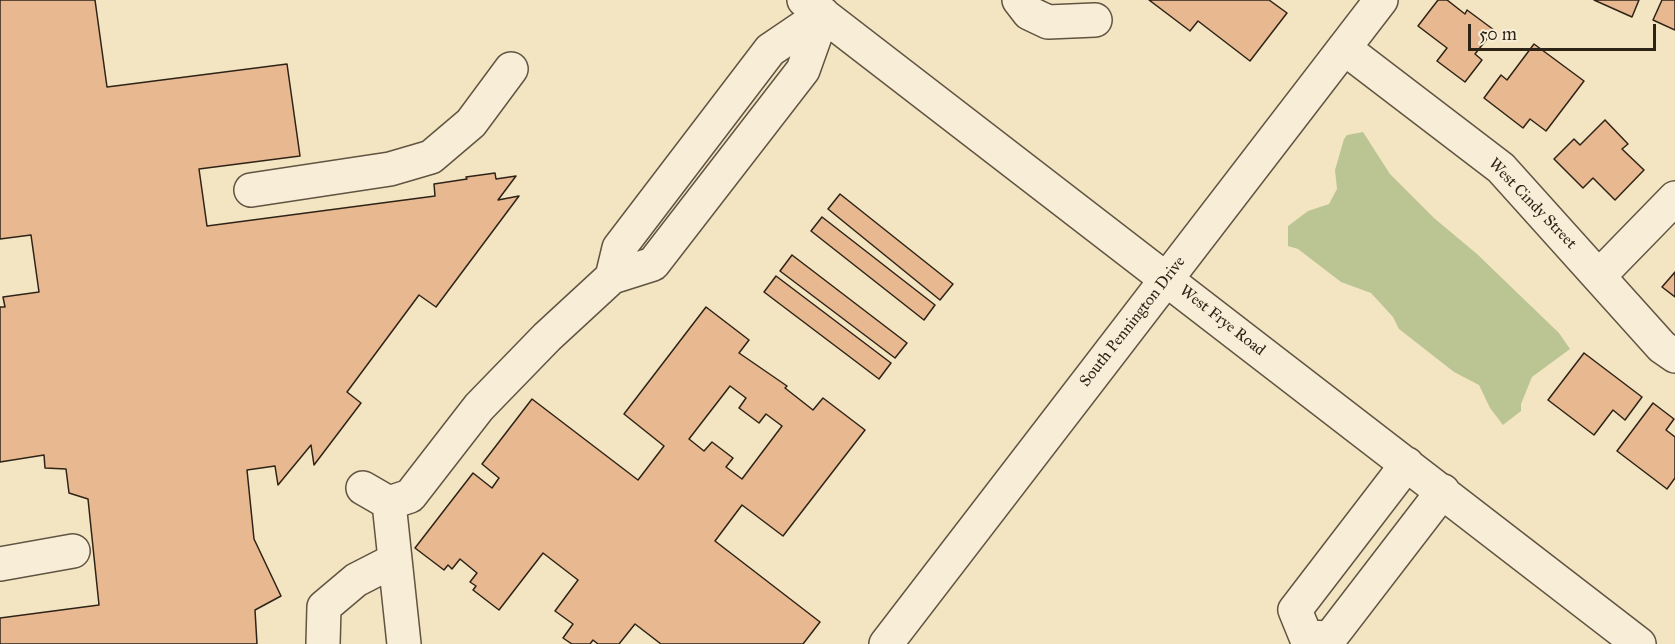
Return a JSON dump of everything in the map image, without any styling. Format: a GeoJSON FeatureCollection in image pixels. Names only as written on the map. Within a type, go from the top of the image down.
{"type":"FeatureCollection","features":[{"type":"Feature","properties":{"kind":"street"},"geometry":{"type":"LineString","coordinates":[[1019,0],[1029,13],[1048,22],[1095,20]]}},
{"type":"Feature","properties":{"kind":"street","name":"South Pennington Drive"},"geometry":{"type":"LineString","coordinates":[[886,644],[1381,0]]}},
{"type":"Feature","properties":{"kind":"street"},"geometry":{"type":"LineString","coordinates":[[405,644],[395,560],[376,496],[410,496],[506,376],[612,277],[653,264],[803,70],[814,7]]}},
{"type":"Feature","properties":{"kind":"street","name":"West Frye Road"},"geometry":{"type":"LineString","coordinates":[[814,7],[1443,491],[1635,643]]}},
{"type":"Feature","properties":{"kind":"street","name":"West Cindy Street"},"geometry":{"type":"LineString","coordinates":[[1344,48],[1501,168],[1600,275],[1662,347],[1675,356]]}},
{"type":"Feature","properties":{"kind":"street"},"geometry":{"type":"LineString","coordinates":[[251,190],[390,169],[431,158],[471,123],[511,69]]}},
{"type":"Feature","properties":{"kind":"street"},"geometry":{"type":"LineString","coordinates":[[1600,275],[1675,198]]}},
{"type":"Feature","properties":{"kind":"street"},"geometry":{"type":"LineString","coordinates":[[1407,464],[1294,610],[1306,637],[1330,638],[1443,491]]}},
{"type":"Feature","properties":{"kind":"street"},"geometry":{"type":"LineString","coordinates":[[0,564],[73,550]]}},
{"type":"Feature","properties":{"kind":"street"},"geometry":{"type":"LineString","coordinates":[[1337,555],[1373,582]]}},
{"type":"Feature","properties":{"kind":"street"},"geometry":{"type":"LineString","coordinates":[[324,644],[324,607],[356,580],[395,560]]}},
{"type":"Feature","properties":{"kind":"green space"},"geometry":{"type":"Polygon","coordinates":[[[1363,132],[1390,174],[1434,218],[1477,254],[1559,333],[1570,349],[1532,377],[1521,404],[1521,411],[1503,425],[1490,408],[1479,385],[1454,372],[1399,329],[1393,317],[1371,293],[1341,282],[1298,249],[1288,246],[1288,226],[1308,211],[1329,204],[1337,189],[1335,170],[1344,139],[1347,135],[1363,132]]]}},
{"type":"Feature","properties":{"kind":"building"},"geometry":{"type":"Polygon","coordinates":[[[0,0],[95,0],[107,87],[287,64],[300,156],[199,169],[207,226],[435,196],[434,184],[467,179],[466,177],[495,173],[496,179],[516,176],[498,200],[519,196],[436,307],[419,295],[347,392],[361,403],[314,465],[311,445],[278,485],[275,466],[247,470],[254,539],[281,596],[255,610],[257,644],[0,644],[0,618],[99,605],[88,499],[69,493],[66,469],[45,468],[44,455],[0,462],[0,307],[5,307],[3,297],[39,292],[31,235],[0,239],[0,0]]]}},
{"type":"Feature","properties":{"kind":"building"},"geometry":{"type":"Polygon","coordinates":[[[1149,0],[1269,0],[1287,13],[1250,61],[1198,21],[1190,31],[1149,0]]]}},
{"type":"Feature","properties":{"kind":"building"},"geometry":{"type":"Polygon","coordinates":[[[1438,0],[1447,0],[1465,14],[1467,10],[1494,30],[1475,54],[1482,60],[1465,82],[1437,61],[1447,48],[1418,26],[1438,0]]]}},
{"type":"Feature","properties":{"kind":"building"},"geometry":{"type":"Polygon","coordinates":[[[1594,0],[1639,0],[1632,17],[1594,0]]]}},
{"type":"Feature","properties":{"kind":"building"},"geometry":{"type":"Polygon","coordinates":[[[1662,0],[1675,0],[1675,30],[1653,20],[1662,0]]]}},
{"type":"Feature","properties":{"kind":"building"},"geometry":{"type":"Polygon","coordinates":[[[1534,44],[1584,81],[1546,131],[1530,119],[1523,128],[1484,98],[1501,75],[1507,80],[1534,44]]]}},
{"type":"Feature","properties":{"kind":"building"},"geometry":{"type":"Polygon","coordinates":[[[1605,120],[1628,144],[1622,149],[1644,170],[1615,200],[1593,178],[1583,188],[1554,159],[1574,139],[1580,145],[1605,120]]]}},
{"type":"Feature","properties":{"kind":"building"},"geometry":{"type":"Polygon","coordinates":[[[840,194],[953,284],[940,300],[828,209],[840,194]]]}},
{"type":"Feature","properties":{"kind":"building"},"geometry":{"type":"Polygon","coordinates":[[[822,217],[935,305],[924,320],[811,231],[822,217]]]}},
{"type":"Feature","properties":{"kind":"building"},"geometry":{"type":"Polygon","coordinates":[[[792,255],[907,343],[895,358],[780,271],[792,255]]]}},
{"type":"Feature","properties":{"kind":"building"},"geometry":{"type":"Polygon","coordinates":[[[1675,272],[1675,297],[1662,287],[1675,272]]]}},
{"type":"Feature","properties":{"kind":"building"},"geometry":{"type":"Polygon","coordinates":[[[776,276],[891,363],[879,379],[764,292],[776,276]]]}},
{"type":"Feature","properties":{"kind":"building"},"geometry":{"type":"Polygon","coordinates":[[[706,307],[749,340],[739,353],[787,386],[785,388],[813,410],[823,398],[865,430],[783,536],[742,505],[715,541],[820,622],[803,644],[661,644],[635,624],[619,644],[598,644],[593,640],[590,644],[572,644],[563,638],[573,624],[555,611],[578,580],[543,553],[499,610],[473,590],[476,586],[470,582],[477,573],[460,559],[452,569],[448,565],[444,570],[415,548],[473,473],[492,488],[499,478],[482,464],[532,399],[638,480],[664,446],[624,414],[706,307]],[[730,386],[689,439],[704,451],[712,442],[733,458],[726,467],[742,479],[782,426],[766,414],[759,423],[739,408],[746,398],[730,386]]]}},
{"type":"Feature","properties":{"kind":"building"},"geometry":{"type":"Polygon","coordinates":[[[1584,353],[1642,397],[1625,420],[1613,410],[1594,435],[1548,400],[1584,353]]]}},
{"type":"Feature","properties":{"kind":"building"},"geometry":{"type":"Polygon","coordinates":[[[1653,403],[1674,419],[1666,430],[1675,437],[1675,478],[1667,489],[1617,451],[1653,403]]]}}]}
